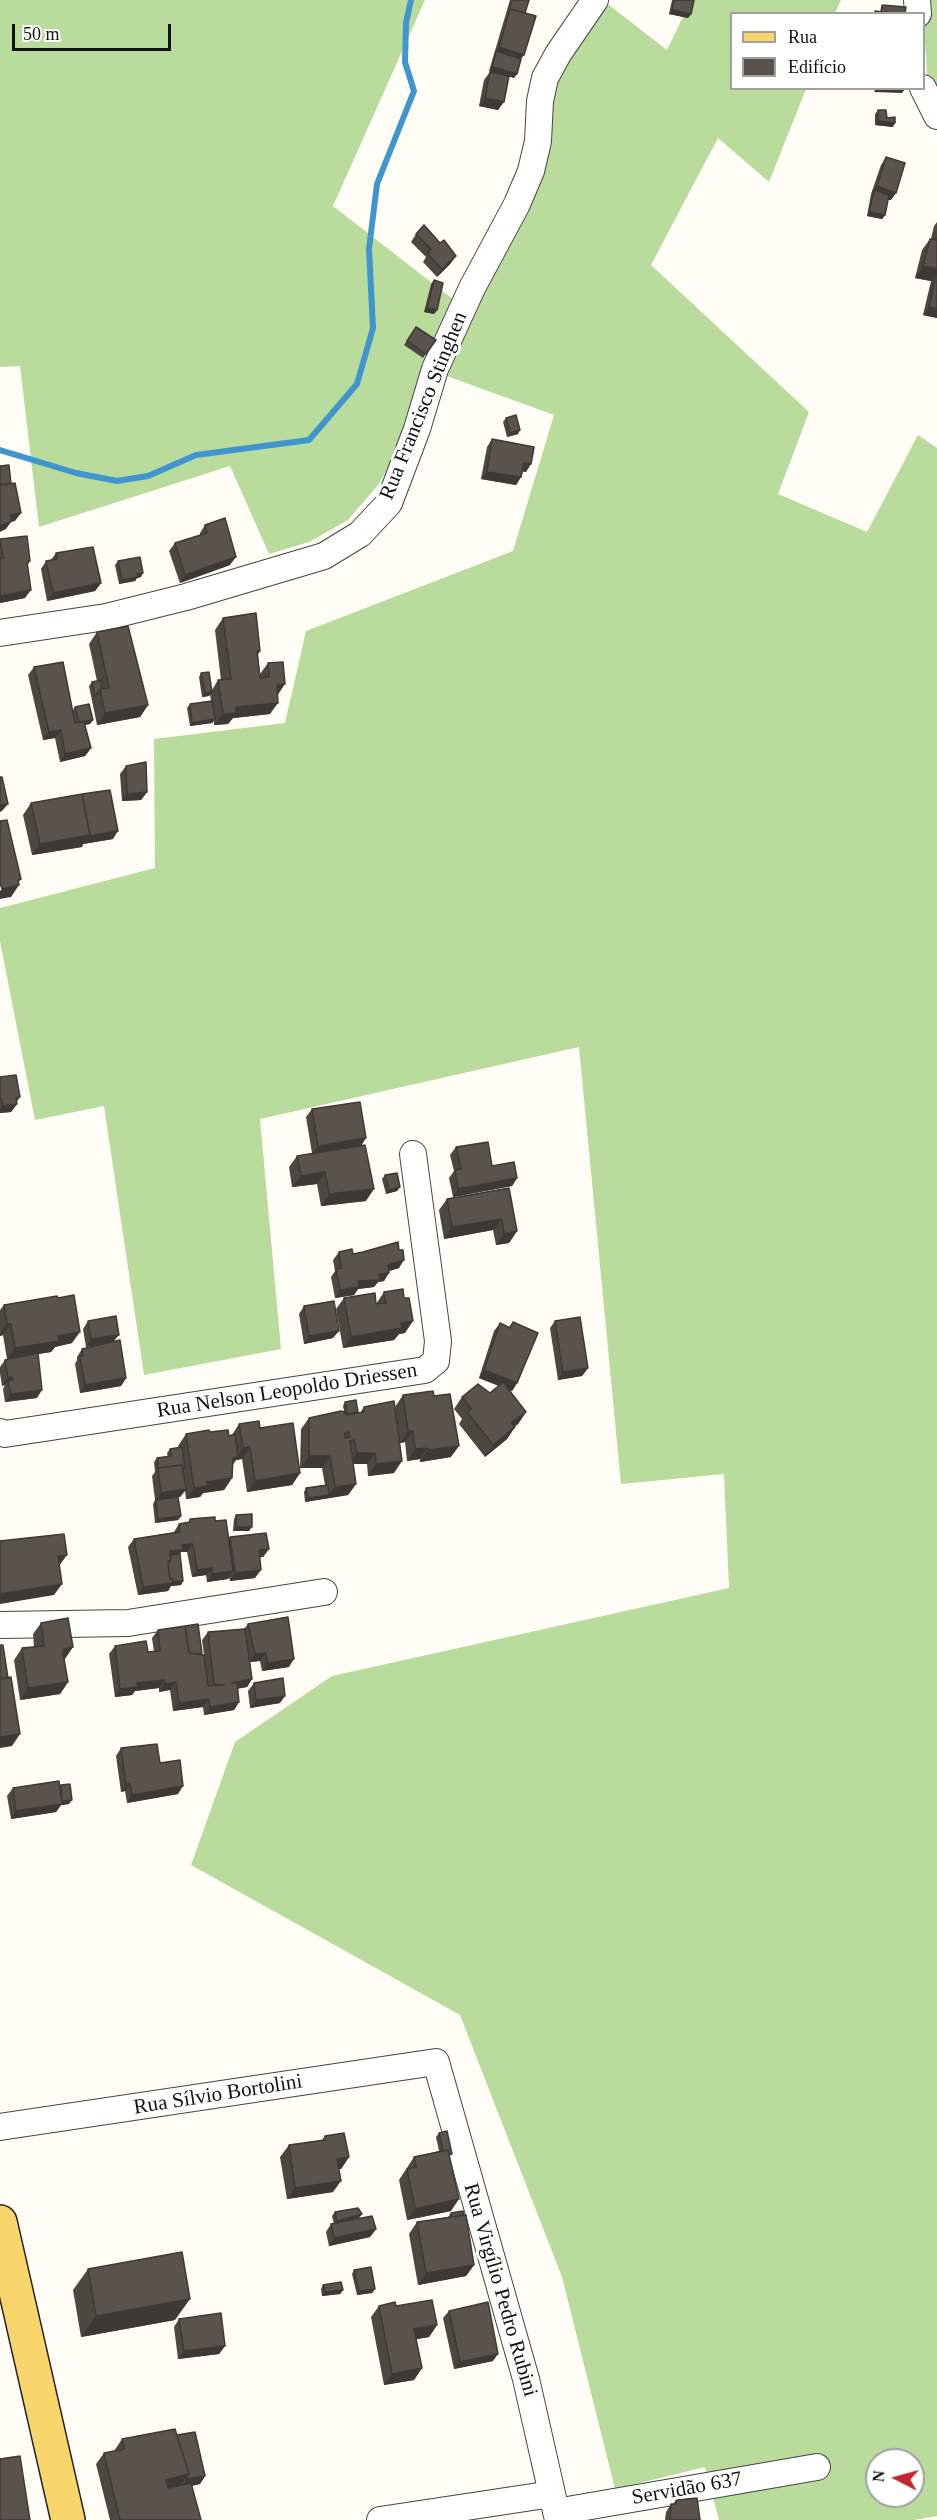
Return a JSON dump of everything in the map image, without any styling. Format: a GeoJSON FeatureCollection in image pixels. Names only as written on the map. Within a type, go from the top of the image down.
{"type":"FeatureCollection","features":[{"type":"Feature","properties":{"kind":"main road"},"geometry":{"type":"LineString","coordinates":[[0,2222],[68,2520]]}},
{"type":"Feature","properties":{"kind":"street","name":"Rua Francisco Stinghen"},"geometry":{"type":"LineString","coordinates":[[0,633],[106,617],[186,597],[324,556],[360,534],[389,503],[417,429],[435,369],[472,288],[517,204],[531,171],[545,78],[558,54],[596,0]]}},
{"type":"Feature","properties":{"kind":"street"},"geometry":{"type":"LineString","coordinates":[[924,90],[937,116]]}},
{"type":"Feature","properties":{"kind":"street","name":"Rua Nelson Leopoldo Driessen"},"geometry":{"type":"LineString","coordinates":[[0,1432],[5,1434],[425,1370],[436,1361],[438,1341],[413,1154]]}},
{"type":"Feature","properties":{"kind":"street"},"geometry":{"type":"LineString","coordinates":[[0,1625],[128,1623],[324,1592]]}},
{"type":"Feature","properties":{"kind":"street","name":"Rua Sílvio Bortolini"},"geometry":{"type":"LineString","coordinates":[[0,2127],[436,2062]]}},
{"type":"Feature","properties":{"kind":"street","name":"Rua Virgílio Pedro Rubini"},"geometry":{"type":"LineString","coordinates":[[436,2062],[486,2243],[508,2310],[555,2508]]}},
{"type":"Feature","properties":{"kind":"street","name":"Servidão 637"},"geometry":{"type":"LineString","coordinates":[[380,2520],[555,2508],[818,2467]]}},
{"type":"Feature","properties":{"kind":"green space"},"geometry":{"type":"Polygon","coordinates":[[[0,0],[425,0],[333,206],[454,300],[397,452],[378,485],[348,520],[309,542],[269,554],[230,466],[39,527],[20,366],[0,367],[0,0]]]}},
{"type":"Feature","properties":{"kind":"green space"},"geometry":{"type":"Polygon","coordinates":[[[691,0],[841,0],[835,12],[730,12],[730,90],[806,90],[769,182],[718,138],[651,265],[809,412],[778,494],[867,532],[918,435],[937,448],[937,2516],[914,2520],[719,2520],[705,2467],[615,2489],[562,2277],[460,2015],[191,1865],[235,1742],[332,1676],[729,1588],[724,1474],[621,1484],[579,1047],[260,1119],[281,1349],[144,1375],[104,1106],[35,1120],[0,941],[0,908],[155,868],[154,739],[285,723],[306,631],[513,551],[554,415],[444,375],[550,80],[605,2],[667,50],[691,0]]]}},
{"type":"Feature","properties":{"kind":"green space"},"geometry":{"type":"Polygon","coordinates":[[[922,0],[937,0],[937,104],[928,86],[925,12],[923,12],[922,0]]]}},
{"type":"Feature","properties":{"kind":"building"},"geometry":{"type":"Polygon","coordinates":[[[512,0],[529,0],[525,13],[509,10],[512,0]]]}},
{"type":"Feature","properties":{"kind":"building"},"geometry":{"type":"Polygon","coordinates":[[[674,0],[694,0],[691,14],[672,10],[674,0]]]}},
{"type":"Feature","properties":{"kind":"building"},"geometry":{"type":"Polygon","coordinates":[[[882,5],[906,7],[905,12],[881,12],[882,5]]]}},
{"type":"Feature","properties":{"kind":"building"},"geometry":{"type":"Polygon","coordinates":[[[510,9],[536,16],[524,55],[499,47],[510,9]]]}},
{"type":"Feature","properties":{"kind":"building"},"geometry":{"type":"Polygon","coordinates":[[[496,51],[521,59],[517,74],[492,67],[496,51]]]}},
{"type":"Feature","properties":{"kind":"building"},"geometry":{"type":"Polygon","coordinates":[[[490,72],[509,76],[504,102],[485,98],[490,72]]]}},
{"type":"Feature","properties":{"kind":"building"},"geometry":{"type":"Polygon","coordinates":[[[878,110],[886,110],[887,118],[895,117],[895,123],[878,121],[878,110]]]}},
{"type":"Feature","properties":{"kind":"building"},"geometry":{"type":"Polygon","coordinates":[[[886,157],[905,163],[896,193],[877,186],[886,157]]]}},
{"type":"Feature","properties":{"kind":"building"},"geometry":{"type":"Polygon","coordinates":[[[874,190],[889,195],[885,215],[869,212],[874,190]]]}},
{"type":"Feature","properties":{"kind":"building"},"geometry":{"type":"Polygon","coordinates":[[[424,225],[440,243],[444,240],[456,256],[442,269],[428,254],[431,249],[416,234],[424,225]]]}},
{"type":"Feature","properties":{"kind":"building"},"geometry":{"type":"Polygon","coordinates":[[[930,239],[937,240],[937,269],[923,266],[930,239]]]}},
{"type":"Feature","properties":{"kind":"building"},"geometry":{"type":"Polygon","coordinates":[[[937,274],[937,309],[929,307],[937,274]]]}},
{"type":"Feature","properties":{"kind":"building"},"geometry":{"type":"Polygon","coordinates":[[[434,280],[443,283],[437,310],[427,308],[434,280]]]}},
{"type":"Feature","properties":{"kind":"building"},"geometry":{"type":"Polygon","coordinates":[[[416,327],[436,340],[426,354],[407,341],[416,327]]]}},
{"type":"Feature","properties":{"kind":"building"},"geometry":{"type":"Polygon","coordinates":[[[516,415],[520,430],[510,433],[506,418],[516,415]]]}},
{"type":"Feature","properties":{"kind":"building"},"geometry":{"type":"Polygon","coordinates":[[[492,439],[534,447],[531,464],[524,463],[521,477],[487,472],[492,439]]]}},
{"type":"Feature","properties":{"kind":"building"},"geometry":{"type":"Polygon","coordinates":[[[9,465],[11,484],[0,485],[0,466],[9,465]]]}},
{"type":"Feature","properties":{"kind":"building"},"geometry":{"type":"Polygon","coordinates":[[[15,483],[21,513],[10,515],[12,521],[0,526],[0,485],[15,483]]]}},
{"type":"Feature","properties":{"kind":"building"},"geometry":{"type":"Polygon","coordinates":[[[225,518],[236,557],[185,575],[175,543],[207,533],[205,525],[225,518]]]}},
{"type":"Feature","properties":{"kind":"building"},"geometry":{"type":"Polygon","coordinates":[[[27,536],[30,561],[27,562],[31,590],[0,596],[0,559],[3,558],[0,539],[27,536]]]}},
{"type":"Feature","properties":{"kind":"building"},"geometry":{"type":"Polygon","coordinates":[[[93,547],[101,583],[53,593],[46,561],[57,559],[56,553],[93,547]]]}},
{"type":"Feature","properties":{"kind":"building"},"geometry":{"type":"Polygon","coordinates":[[[140,557],[143,573],[137,574],[138,577],[122,580],[118,561],[140,557]]]}},
{"type":"Feature","properties":{"kind":"building"},"geometry":{"type":"Polygon","coordinates":[[[256,613],[260,678],[269,677],[268,663],[283,662],[285,684],[277,685],[278,703],[236,707],[236,713],[223,714],[218,680],[231,679],[223,618],[256,613]]]}},
{"type":"Feature","properties":{"kind":"building"},"geometry":{"type":"Polygon","coordinates":[[[128,626],[148,705],[105,713],[100,689],[109,688],[97,632],[128,626]]]}},
{"type":"Feature","properties":{"kind":"building"},"geometry":{"type":"Polygon","coordinates":[[[63,662],[75,723],[84,722],[91,748],[65,754],[61,730],[49,732],[34,667],[63,662]]]}},
{"type":"Feature","properties":{"kind":"building"},"geometry":{"type":"Polygon","coordinates":[[[209,672],[212,692],[205,693],[201,673],[209,672]]]}},
{"type":"Feature","properties":{"kind":"building"},"geometry":{"type":"Polygon","coordinates":[[[101,680],[102,689],[95,697],[92,682],[101,680]]]}},
{"type":"Feature","properties":{"kind":"building"},"geometry":{"type":"Polygon","coordinates":[[[212,701],[215,719],[192,723],[190,704],[212,701]]]}},
{"type":"Feature","properties":{"kind":"building"},"geometry":{"type":"Polygon","coordinates":[[[89,704],[93,720],[79,722],[75,707],[89,704]]]}},
{"type":"Feature","properties":{"kind":"building"},"geometry":{"type":"Polygon","coordinates":[[[146,762],[147,792],[127,794],[126,766],[146,762]]]}},
{"type":"Feature","properties":{"kind":"building"},"geometry":{"type":"Polygon","coordinates":[[[0,777],[2,777],[8,804],[0,805],[0,777]]]}},
{"type":"Feature","properties":{"kind":"building"},"geometry":{"type":"Polygon","coordinates":[[[110,790],[118,831],[89,836],[82,794],[110,790]]]}},
{"type":"Feature","properties":{"kind":"building"},"geometry":{"type":"Polygon","coordinates":[[[82,794],[90,835],[40,844],[31,803],[82,794]]]}},
{"type":"Feature","properties":{"kind":"building"},"geometry":{"type":"Polygon","coordinates":[[[7,820],[21,879],[18,880],[19,885],[2,889],[0,883],[0,821],[7,820]]]}},
{"type":"Feature","properties":{"kind":"building"},"geometry":{"type":"Polygon","coordinates":[[[16,1075],[20,1097],[16,1098],[17,1104],[2,1106],[0,1077],[16,1075]]]}},
{"type":"Feature","properties":{"kind":"building"},"geometry":{"type":"Polygon","coordinates":[[[360,1102],[366,1138],[318,1146],[312,1109],[360,1102]]]}},
{"type":"Feature","properties":{"kind":"building"},"geometry":{"type":"Polygon","coordinates":[[[488,1142],[492,1166],[514,1162],[517,1178],[458,1189],[455,1170],[461,1169],[456,1147],[488,1142]]]}},
{"type":"Feature","properties":{"kind":"building"},"geometry":{"type":"Polygon","coordinates":[[[365,1145],[374,1189],[329,1194],[325,1172],[301,1176],[297,1156],[365,1145]]]}},
{"type":"Feature","properties":{"kind":"building"},"geometry":{"type":"Polygon","coordinates":[[[397,1173],[400,1187],[389,1190],[385,1175],[397,1173]]]}},
{"type":"Feature","properties":{"kind":"building"},"geometry":{"type":"Polygon","coordinates":[[[509,1188],[517,1231],[504,1234],[502,1219],[452,1227],[447,1199],[509,1188]]]}},
{"type":"Feature","properties":{"kind":"building"},"geometry":{"type":"Polygon","coordinates":[[[398,1242],[399,1250],[403,1250],[404,1260],[388,1265],[389,1273],[379,1274],[380,1280],[358,1281],[359,1287],[340,1290],[336,1269],[341,1268],[339,1252],[352,1249],[353,1254],[398,1242]]]}},
{"type":"Feature","properties":{"kind":"building"},"geometry":{"type":"Polygon","coordinates":[[[403,1289],[404,1298],[409,1298],[413,1321],[401,1323],[402,1328],[351,1337],[344,1298],[375,1293],[376,1304],[386,1303],[384,1292],[403,1289]]]}},
{"type":"Feature","properties":{"kind":"building"},"geometry":{"type":"Polygon","coordinates":[[[74,1295],[80,1332],[58,1336],[59,1341],[15,1348],[11,1324],[7,1324],[4,1305],[74,1295]]]}},
{"type":"Feature","properties":{"kind":"building"},"geometry":{"type":"Polygon","coordinates":[[[334,1301],[339,1331],[309,1336],[304,1306],[334,1301]]]}},
{"type":"Feature","properties":{"kind":"building"},"geometry":{"type":"Polygon","coordinates":[[[116,1316],[119,1335],[91,1339],[88,1321],[116,1316]]]}},
{"type":"Feature","properties":{"kind":"building"},"geometry":{"type":"Polygon","coordinates":[[[580,1317],[588,1368],[563,1372],[555,1321],[580,1317]]]}},
{"type":"Feature","properties":{"kind":"building"},"geometry":{"type":"Polygon","coordinates":[[[513,1322],[538,1333],[517,1383],[484,1370],[500,1323],[510,1328],[513,1322]]]}},
{"type":"Feature","properties":{"kind":"building"},"geometry":{"type":"Polygon","coordinates":[[[120,1340],[126,1378],[85,1385],[80,1356],[83,1356],[82,1349],[120,1340]]]}},
{"type":"Feature","properties":{"kind":"building"},"geometry":{"type":"Polygon","coordinates":[[[38,1353],[42,1390],[11,1394],[8,1381],[13,1380],[12,1377],[8,1378],[5,1360],[38,1353]]]}},
{"type":"Feature","properties":{"kind":"building"},"geometry":{"type":"Polygon","coordinates":[[[503,1382],[526,1412],[511,1423],[515,1427],[493,1445],[467,1412],[471,1409],[462,1397],[478,1384],[490,1393],[503,1382]]]}},
{"type":"Feature","properties":{"kind":"building"},"geometry":{"type":"Polygon","coordinates":[[[433,1391],[434,1396],[450,1394],[459,1446],[428,1450],[428,1448],[415,1449],[413,1431],[408,1431],[403,1395],[433,1391]]]}},
{"type":"Feature","properties":{"kind":"building"},"geometry":{"type":"Polygon","coordinates":[[[356,1400],[358,1412],[347,1414],[345,1402],[356,1400]]]}},
{"type":"Feature","properties":{"kind":"building"},"geometry":{"type":"Polygon","coordinates":[[[394,1401],[402,1461],[376,1464],[375,1453],[357,1453],[354,1440],[350,1441],[356,1484],[335,1487],[330,1456],[309,1456],[309,1418],[341,1411],[346,1415],[364,1412],[364,1407],[394,1401]],[[349,1432],[345,1433],[345,1438],[350,1437],[349,1432]]]}},
{"type":"Feature","properties":{"kind":"building"},"geometry":{"type":"Polygon","coordinates":[[[259,1421],[260,1428],[293,1423],[300,1473],[255,1481],[250,1447],[243,1448],[239,1424],[259,1421]]]}},
{"type":"Feature","properties":{"kind":"building"},"geometry":{"type":"Polygon","coordinates":[[[209,1430],[210,1432],[228,1430],[229,1436],[235,1434],[238,1457],[233,1458],[232,1478],[207,1482],[208,1486],[194,1488],[186,1434],[209,1430]]]}},
{"type":"Feature","properties":{"kind":"building"},"geometry":{"type":"Polygon","coordinates":[[[182,1447],[185,1468],[182,1465],[158,1468],[157,1458],[171,1456],[170,1449],[182,1447]]]}},
{"type":"Feature","properties":{"kind":"building"},"geometry":{"type":"Polygon","coordinates":[[[182,1465],[186,1489],[161,1493],[158,1468],[182,1465]]]}},
{"type":"Feature","properties":{"kind":"building"},"geometry":{"type":"Polygon","coordinates":[[[328,1485],[329,1495],[308,1498],[306,1488],[328,1485]]]}},
{"type":"Feature","properties":{"kind":"building"},"geometry":{"type":"Polygon","coordinates":[[[178,1497],[181,1516],[158,1519],[156,1500],[178,1497]]]}},
{"type":"Feature","properties":{"kind":"building"},"geometry":{"type":"Polygon","coordinates":[[[252,1514],[252,1527],[236,1527],[236,1515],[252,1514]]]}},
{"type":"Feature","properties":{"kind":"building"},"geometry":{"type":"Polygon","coordinates":[[[215,1517],[215,1521],[226,1520],[233,1571],[212,1574],[212,1568],[197,1570],[193,1544],[182,1545],[183,1550],[170,1551],[171,1560],[168,1561],[170,1579],[173,1579],[173,1583],[143,1587],[134,1539],[180,1532],[179,1524],[190,1522],[190,1519],[215,1517]]]}},
{"type":"Feature","properties":{"kind":"building"},"geometry":{"type":"Polygon","coordinates":[[[266,1533],[269,1549],[259,1550],[261,1570],[235,1573],[230,1537],[266,1533]]]}},
{"type":"Feature","properties":{"kind":"building"},"geometry":{"type":"Polygon","coordinates":[[[64,1534],[67,1555],[58,1556],[62,1584],[0,1594],[0,1541],[64,1534]]]}},
{"type":"Feature","properties":{"kind":"building"},"geometry":{"type":"Polygon","coordinates":[[[180,1554],[183,1581],[173,1582],[173,1579],[170,1579],[168,1564],[171,1560],[170,1555],[180,1554]]]}},
{"type":"Feature","properties":{"kind":"building"},"geometry":{"type":"Polygon","coordinates":[[[288,1617],[294,1659],[267,1663],[266,1653],[255,1654],[248,1624],[288,1617]]]}},
{"type":"Feature","properties":{"kind":"building"},"geometry":{"type":"Polygon","coordinates":[[[68,1618],[73,1647],[64,1649],[63,1653],[68,1682],[28,1688],[22,1648],[44,1646],[41,1623],[68,1618]]]}},
{"type":"Feature","properties":{"kind":"building"},"geometry":{"type":"Polygon","coordinates":[[[198,1624],[202,1653],[189,1653],[185,1626],[198,1624]]]}},
{"type":"Feature","properties":{"kind":"building"},"geometry":{"type":"Polygon","coordinates":[[[185,1626],[189,1653],[204,1655],[208,1686],[224,1685],[214,1684],[208,1632],[245,1629],[252,1679],[232,1683],[237,1683],[239,1702],[210,1707],[209,1699],[179,1703],[176,1682],[165,1684],[164,1680],[137,1683],[138,1687],[120,1689],[115,1646],[146,1641],[148,1652],[160,1651],[158,1630],[185,1626]]]}},
{"type":"Feature","properties":{"kind":"building"},"geometry":{"type":"Polygon","coordinates":[[[0,1645],[3,1645],[8,1678],[0,1679],[0,1645]]]}},
{"type":"Feature","properties":{"kind":"building"},"geometry":{"type":"Polygon","coordinates":[[[11,1677],[20,1734],[0,1737],[0,1679],[11,1677]]]}},
{"type":"Feature","properties":{"kind":"building"},"geometry":{"type":"Polygon","coordinates":[[[283,1678],[285,1696],[256,1700],[254,1683],[283,1678]]]}},
{"type":"Feature","properties":{"kind":"building"},"geometry":{"type":"Polygon","coordinates":[[[157,1744],[160,1763],[180,1760],[183,1786],[132,1795],[130,1784],[126,1784],[121,1748],[157,1744]]]}},
{"type":"Feature","properties":{"kind":"building"},"geometry":{"type":"Polygon","coordinates":[[[59,1781],[62,1804],[16,1811],[13,1788],[59,1781]]]}},
{"type":"Feature","properties":{"kind":"building"},"geometry":{"type":"Polygon","coordinates":[[[70,1784],[72,1800],[62,1801],[61,1785],[70,1784]]]}},
{"type":"Feature","properties":{"kind":"building"},"geometry":{"type":"Polygon","coordinates":[[[447,2131],[452,2154],[449,2155],[448,2150],[443,2151],[439,2133],[447,2131]]]}},
{"type":"Feature","properties":{"kind":"building"},"geometry":{"type":"Polygon","coordinates":[[[344,2133],[349,2157],[337,2159],[341,2181],[295,2188],[289,2145],[325,2140],[325,2136],[344,2133]]]}},
{"type":"Feature","properties":{"kind":"building"},"geometry":{"type":"Polygon","coordinates":[[[448,2150],[459,2199],[415,2209],[407,2169],[416,2167],[414,2157],[448,2150]]]}},
{"type":"Feature","properties":{"kind":"building"},"geometry":{"type":"Polygon","coordinates":[[[358,2208],[362,2214],[337,2221],[335,2212],[358,2208]]]}},
{"type":"Feature","properties":{"kind":"building"},"geometry":{"type":"Polygon","coordinates":[[[463,2211],[464,2215],[452,2217],[451,2213],[463,2211]]]}},
{"type":"Feature","properties":{"kind":"building"},"geometry":{"type":"Polygon","coordinates":[[[466,2215],[474,2265],[426,2273],[417,2222],[466,2215]]]}},
{"type":"Feature","properties":{"kind":"building"},"geometry":{"type":"Polygon","coordinates":[[[372,2216],[376,2229],[334,2238],[331,2224],[372,2216]]]}},
{"type":"Feature","properties":{"kind":"building"},"geometry":{"type":"Polygon","coordinates":[[[182,2252],[190,2299],[96,2316],[88,2269],[182,2252]]]}},
{"type":"Feature","properties":{"kind":"building"},"geometry":{"type":"Polygon","coordinates":[[[371,2267],[375,2289],[359,2291],[354,2270],[371,2267]]]}},
{"type":"Feature","properties":{"kind":"building"},"geometry":{"type":"Polygon","coordinates":[[[341,2282],[343,2290],[325,2292],[323,2285],[341,2282]]]}},
{"type":"Feature","properties":{"kind":"building"},"geometry":{"type":"Polygon","coordinates":[[[432,2300],[437,2325],[414,2329],[422,2368],[392,2374],[379,2306],[395,2302],[396,2306],[432,2300]]]}},
{"type":"Feature","properties":{"kind":"building"},"geometry":{"type":"Polygon","coordinates":[[[488,2302],[498,2354],[460,2362],[449,2311],[488,2302]]]}},
{"type":"Feature","properties":{"kind":"building"},"geometry":{"type":"Polygon","coordinates":[[[221,2313],[225,2346],[184,2351],[179,2319],[221,2313]]]}},
{"type":"Feature","properties":{"kind":"building"},"geometry":{"type":"Polygon","coordinates":[[[175,2429],[189,2474],[166,2480],[168,2488],[191,2483],[201,2520],[120,2520],[104,2453],[124,2449],[122,2439],[175,2429]]]}},
{"type":"Feature","properties":{"kind":"building"},"geometry":{"type":"Polygon","coordinates":[[[195,2432],[205,2476],[187,2479],[189,2474],[177,2435],[195,2432]]]}},
{"type":"Feature","properties":{"kind":"building"},"geometry":{"type":"Polygon","coordinates":[[[20,2456],[30,2520],[0,2520],[0,2459],[20,2456]]]}},
{"type":"Feature","properties":{"kind":"building"},"geometry":{"type":"Polygon","coordinates":[[[697,2498],[700,2520],[670,2520],[671,2504],[676,2504],[676,2500],[697,2498]]]}},
{"type":"Feature","properties":{"kind":"waterway"},"geometry":{"type":"LineString","coordinates":[[0,450],[76,473],[117,481],[148,476],[196,455],[309,440],[357,384],[373,328],[369,249],[377,184],[414,91],[405,62],[406,23],[411,0]]}}]}
